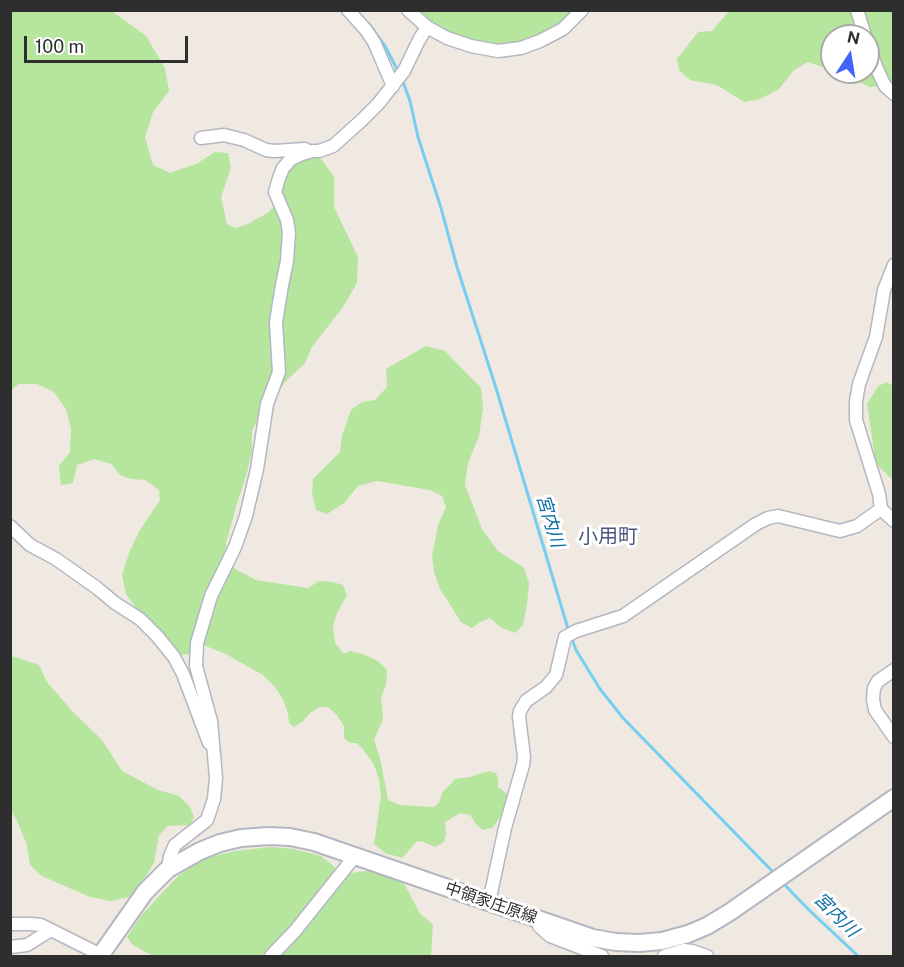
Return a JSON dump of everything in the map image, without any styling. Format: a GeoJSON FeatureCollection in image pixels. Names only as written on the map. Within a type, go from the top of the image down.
{"type":"FeatureCollection","features":[{"type":"Feature","properties":{"kind":"main road","name":"中領家庄原線"},"geometry":{"type":"LineString","coordinates":[[100,956],[145,892],[168,869],[220,843],[260,836],[290,837],[314,842],[593,938],[616,942],[662,941],[707,926],[730,912],[894,798]]}},
{"type":"Feature","properties":{"kind":"street"},"geometry":{"type":"LineString","coordinates":[[348,10],[370,36],[397,81]]}},
{"type":"Feature","properties":{"kind":"street"},"geometry":{"type":"LineString","coordinates":[[408,10],[427,27],[447,38],[498,51],[521,48],[540,41],[564,29],[582,10]]}},
{"type":"Feature","properties":{"kind":"street"},"geometry":{"type":"LineString","coordinates":[[201,138],[224,135],[274,151],[301,148],[319,151],[333,146],[362,120],[397,81],[427,27]]}},
{"type":"Feature","properties":{"kind":"street"},"geometry":{"type":"LineString","coordinates":[[880,75],[885,86],[894,94]]}},
{"type":"Feature","properties":{"kind":"street"},"geometry":{"type":"LineString","coordinates":[[168,869],[175,845],[207,820],[214,799],[216,778],[211,721],[196,666],[197,643],[211,596],[235,547],[246,516],[257,469],[267,404],[279,372],[276,322],[287,261],[289,233],[287,220],[275,192],[287,162],[312,151]]}},
{"type":"Feature","properties":{"kind":"street"},"geometry":{"type":"LineString","coordinates":[[894,265],[884,290],[876,337],[859,384],[856,400],[856,420],[879,494],[880,509],[894,521]]}},
{"type":"Feature","properties":{"kind":"street"},"geometry":{"type":"LineString","coordinates":[[489,902],[503,837],[523,765],[520,711],[526,701],[546,687],[556,675],[563,639],[571,634],[623,616],[768,518],[778,516],[840,531],[857,526],[880,509]]}},
{"type":"Feature","properties":{"kind":"street"},"geometry":{"type":"LineString","coordinates":[[10,526],[30,544],[56,559],[140,619],[157,636],[174,657],[183,674],[214,755]]}},
{"type":"Feature","properties":{"kind":"street"},"geometry":{"type":"LineString","coordinates":[[894,670],[878,681],[874,688],[873,699],[875,710],[894,737]]}},
{"type":"Feature","properties":{"kind":"street"},"geometry":{"type":"LineString","coordinates":[[271,957],[295,931],[355,856]]}},
{"type":"Feature","properties":{"kind":"street"},"geometry":{"type":"LineString","coordinates":[[538,919],[539,926],[550,936],[602,957]]}},
{"type":"Feature","properties":{"kind":"street"},"geometry":{"type":"LineString","coordinates":[[10,924],[41,925],[100,956]]}},
{"type":"Feature","properties":{"kind":"street"},"geometry":{"type":"LineString","coordinates":[[10,947],[27,945],[51,930]]}},
{"type":"Feature","properties":{"kind":"street"},"geometry":{"type":"LineString","coordinates":[[664,957],[684,950],[707,957]]}},
{"type":"Feature","properties":{"kind":"green space"},"geometry":{"type":"Polygon","coordinates":[[[11,11],[112,11],[146,36],[165,68],[169,91],[153,112],[145,137],[153,165],[170,173],[196,164],[215,152],[228,153],[231,168],[221,197],[227,224],[235,228],[248,224],[269,212],[277,203],[286,172],[302,155],[320,157],[334,177],[334,207],[358,257],[357,283],[343,307],[312,347],[305,363],[286,381],[261,412],[252,431],[252,450],[226,543],[227,552],[235,569],[256,580],[308,588],[319,581],[343,585],[347,595],[333,626],[335,643],[344,654],[351,651],[365,655],[378,661],[387,670],[386,684],[381,698],[383,719],[374,740],[388,800],[400,805],[434,807],[439,803],[442,793],[455,779],[489,771],[496,773],[498,787],[507,794],[506,805],[492,828],[483,830],[470,815],[460,813],[445,822],[444,842],[435,847],[417,841],[402,858],[385,853],[374,844],[381,796],[379,779],[374,765],[363,749],[357,743],[350,743],[344,738],[344,726],[336,714],[328,707],[320,707],[294,727],[289,723],[283,699],[263,675],[226,654],[201,644],[192,654],[180,655],[158,633],[150,619],[138,611],[126,594],[122,575],[140,530],[160,500],[159,490],[145,480],[120,475],[111,464],[94,459],[77,465],[73,483],[61,485],[59,466],[70,452],[71,429],[66,409],[54,392],[37,384],[19,384],[11,390],[11,11]]]}},
{"type":"Feature","properties":{"kind":"green space"},"geometry":{"type":"Polygon","coordinates":[[[415,11],[573,11],[559,26],[524,42],[483,45],[464,40],[427,21],[415,11]]]}},
{"type":"Feature","properties":{"kind":"green space"},"geometry":{"type":"Polygon","coordinates":[[[729,11],[893,11],[893,85],[870,87],[864,84],[880,84],[880,24],[820,24],[820,66],[808,62],[794,70],[779,89],[760,99],[744,102],[717,85],[690,80],[679,70],[677,59],[698,32],[712,31],[729,11]]]}},
{"type":"Feature","properties":{"kind":"green space"},"geometry":{"type":"Polygon","coordinates":[[[426,346],[445,351],[481,388],[483,408],[479,436],[468,463],[465,485],[482,529],[498,551],[524,568],[529,583],[527,605],[523,625],[515,633],[502,628],[490,618],[472,628],[461,622],[440,589],[434,572],[432,556],[438,525],[446,507],[442,496],[430,490],[377,481],[358,486],[344,503],[327,514],[316,510],[312,493],[313,479],[340,452],[342,436],[351,410],[362,402],[375,400],[387,387],[386,369],[426,346]]]}},
{"type":"Feature","properties":{"kind":"green space"},"geometry":{"type":"Polygon","coordinates":[[[887,382],[893,386],[893,480],[876,464],[867,404],[878,386],[887,382]]]}},
{"type":"Feature","properties":{"kind":"green space"},"geometry":{"type":"Polygon","coordinates":[[[10,626],[12,627],[12,656],[39,665],[47,682],[102,740],[122,771],[158,790],[179,796],[190,807],[194,817],[190,825],[168,826],[159,835],[154,863],[141,884],[129,897],[111,901],[90,897],[42,876],[30,865],[27,845],[11,810],[10,626]]]}},
{"type":"Feature","properties":{"kind":"green space"},"geometry":{"type":"Polygon","coordinates":[[[271,847],[294,849],[321,856],[336,868],[351,873],[373,870],[390,873],[405,885],[420,914],[433,924],[431,956],[279,956],[272,951],[264,956],[153,956],[133,945],[127,937],[141,916],[178,876],[202,859],[235,851],[271,847]]]}},
{"type":"Feature","properties":{"kind":"waterway","name":"宮内川"},"geometry":{"type":"LineString","coordinates":[[363,19],[385,46],[399,73]]}},
{"type":"Feature","properties":{"kind":"waterway","name":"宮内川"},"geometry":{"type":"LineString","coordinates":[[402,79],[569,632]]}},
{"type":"Feature","properties":{"kind":"waterway","name":"宮内川"},"geometry":{"type":"LineString","coordinates":[[572,639],[576,650],[600,689],[623,718],[774,873]]}},
{"type":"Feature","properties":{"kind":"waterway","name":"宮内川"},"geometry":{"type":"LineString","coordinates":[[782,882],[858,956]]}},
{"type":"Feature","properties":{"kind":"district","name":"小用町"},"geometry":{"type":"Point","coordinates":[608,537]}}]}
